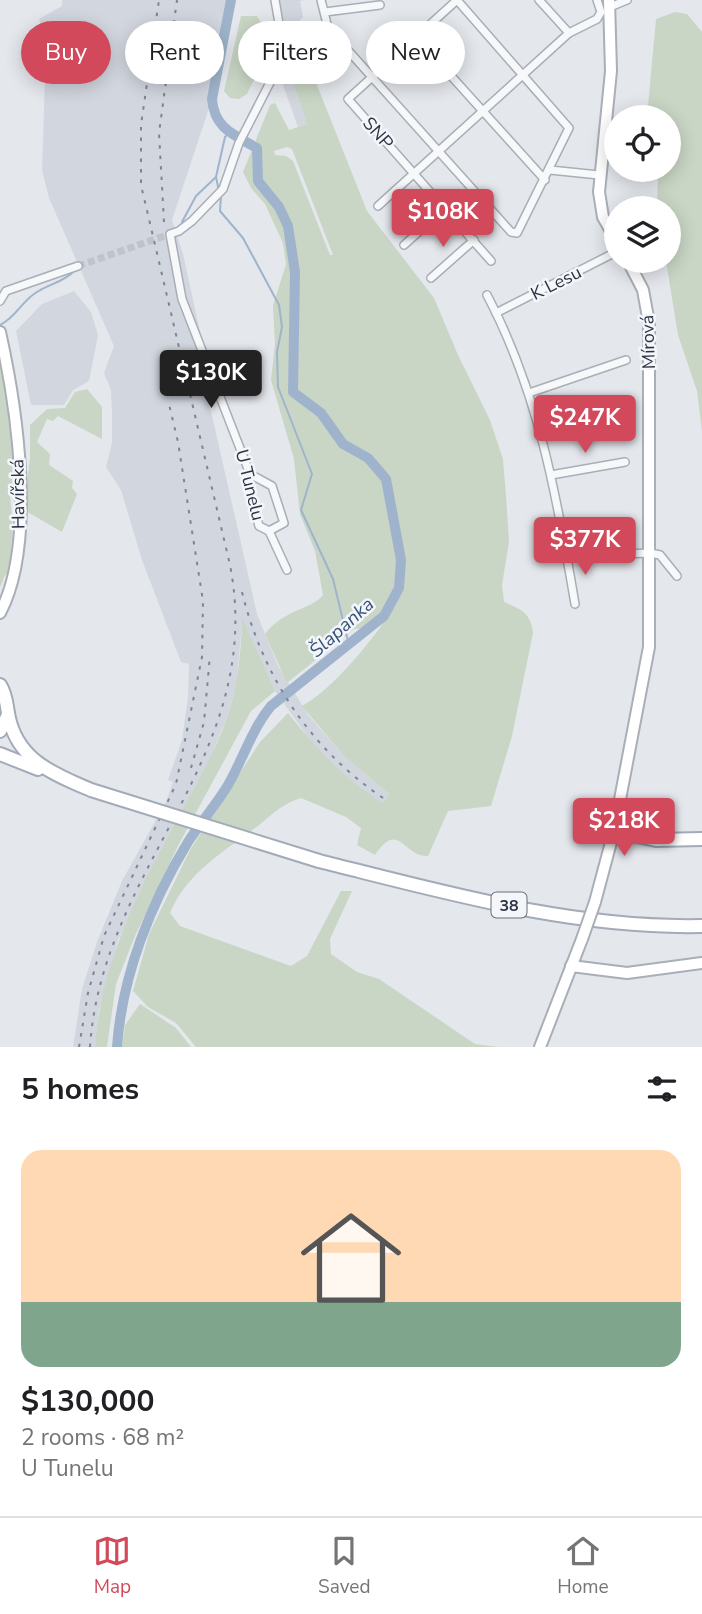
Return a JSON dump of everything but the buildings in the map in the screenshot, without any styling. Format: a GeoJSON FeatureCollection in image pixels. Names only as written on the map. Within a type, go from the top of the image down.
{"type":"FeatureCollection","features":[{"type":"Feature","properties":{"kind":"main road"},"geometry":{"type":"LineString","coordinates":[[0,685],[19,743],[34,761],[91,790]]}},
{"type":"Feature","properties":{"kind":"main road"},"geometry":{"type":"LineString","coordinates":[[0,731],[8,715]]}},
{"type":"Feature","properties":{"kind":"main road","name":"38"},"geometry":{"type":"LineString","coordinates":[[0,754],[91,790],[319,861],[424,887],[603,923],[702,926]]}},
{"type":"Feature","properties":{"kind":"main road"},"geometry":{"type":"LineString","coordinates":[[0,761],[18,761]]}},
{"type":"Feature","properties":{"kind":"main road"},"geometry":{"type":"LineString","coordinates":[[614,831],[656,840],[702,839]]}},
{"type":"Feature","properties":{"kind":"street","name":"U Tunelu"},"geometry":{"type":"LineString","coordinates":[[275,0],[282,54],[217,196],[192,221],[178,232],[170,234],[182,299],[250,474],[249,489],[258,526],[269,531],[288,570]]}},
{"type":"Feature","properties":{"kind":"street"},"geometry":{"type":"LineString","coordinates":[[321,0],[328,28],[366,70]]}},
{"type":"Feature","properties":{"kind":"street"},"geometry":{"type":"LineString","coordinates":[[378,84],[516,233],[569,128],[457,0],[434,21]]}},
{"type":"Feature","properties":{"kind":"street"},"geometry":{"type":"LineString","coordinates":[[540,0],[569,33]]}},
{"type":"Feature","properties":{"kind":"street"},"geometry":{"type":"LineString","coordinates":[[378,206],[569,33],[597,19],[601,12],[597,0]]}},
{"type":"Feature","properties":{"kind":"street"},"geometry":{"type":"LineString","coordinates":[[604,217],[601,211],[600,175],[611,71],[610,4],[628,0]]}},
{"type":"Feature","properties":{"kind":"street"},"geometry":{"type":"LineString","coordinates":[[325,11],[380,5]]}},
{"type":"Feature","properties":{"kind":"street","name":"SNP"},"geometry":{"type":"LineString","coordinates":[[366,82],[348,99],[491,261]]}},
{"type":"Feature","properties":{"kind":"street"},"geometry":{"type":"LineString","coordinates":[[458,84],[545,180]]}},
{"type":"Feature","properties":{"kind":"street"},"geometry":{"type":"LineString","coordinates":[[550,170],[600,175]]}},
{"type":"Feature","properties":{"kind":"street"},"geometry":{"type":"LineString","coordinates":[[404,245],[445,208]]}},
{"type":"Feature","properties":{"kind":"street"},"geometry":{"type":"LineString","coordinates":[[431,278],[474,240]]}},
{"type":"Feature","properties":{"kind":"street","name":"K Lesu"},"geometry":{"type":"LineString","coordinates":[[496,313],[604,258]]}},
{"type":"Feature","properties":{"kind":"street"},"geometry":{"type":"LineString","coordinates":[[0,301],[3,289],[78,265]]}},
{"type":"Feature","properties":{"kind":"street","name":"Mírová"},"geometry":{"type":"LineString","coordinates":[[540,1047],[595,902],[614,831],[650,637],[649,319],[643,290],[634,273]]}},
{"type":"Feature","properties":{"kind":"street"},"geometry":{"type":"LineString","coordinates":[[487,295],[529,393],[551,475],[575,604]]}},
{"type":"Feature","properties":{"kind":"street","name":"Havířská"},"geometry":{"type":"LineString","coordinates":[[0,332],[13,394],[19,525],[18,568],[0,613]]}},
{"type":"Feature","properties":{"kind":"street"},"geometry":{"type":"LineString","coordinates":[[529,393],[626,360]]}},
{"type":"Feature","properties":{"kind":"street"},"geometry":{"type":"LineString","coordinates":[[551,475],[625,462]]}},
{"type":"Feature","properties":{"kind":"street"},"geometry":{"type":"LineString","coordinates":[[250,474],[265,479],[272,486],[276,498],[284,523],[269,531]]}},
{"type":"Feature","properties":{"kind":"street"},"geometry":{"type":"LineString","coordinates":[[567,556],[650,552],[660,555],[677,576]]}},
{"type":"Feature","properties":{"kind":"street"},"geometry":{"type":"LineString","coordinates":[[571,966],[627,973],[702,963]]}},
{"type":"Feature","properties":{"kind":"shaded area"},"geometry":{"type":"Polygon","coordinates":[[[62,0],[227,0],[223,21],[125,21],[125,84],[211,84],[209,108],[172,220],[183,254],[200,332],[208,398],[257,614],[278,666],[309,716],[344,756],[389,794],[383,803],[355,786],[315,747],[275,691],[242,621],[237,681],[228,715],[208,763],[161,849],[118,940],[99,1010],[95,1047],[73,1047],[82,989],[97,942],[122,881],[166,802],[173,782],[168,780],[182,740],[189,664],[181,662],[142,560],[121,490],[106,467],[112,443],[112,411],[111,390],[104,373],[114,346],[49,198],[42,170],[45,84],[111,84],[111,21],[39,21],[62,6],[62,0]]]}},
{"type":"Feature","properties":{"kind":"shaded area"},"geometry":{"type":"Polygon","coordinates":[[[279,0],[304,0],[300,1],[303,17],[299,21],[282,21],[279,0]]]}},
{"type":"Feature","properties":{"kind":"shaded area"},"geometry":{"type":"Polygon","coordinates":[[[283,84],[293,84],[307,124],[298,127],[283,84]]]}},
{"type":"Feature","properties":{"kind":"shaded area"},"geometry":{"type":"Polygon","coordinates":[[[74,291],[91,312],[98,335],[89,381],[73,390],[64,405],[31,405],[16,331],[42,304],[74,291]]]}},
{"type":"Feature","properties":{"kind":"green space"},"geometry":{"type":"Polygon","coordinates":[[[675,12],[687,14],[702,32],[702,431],[697,391],[678,335],[668,273],[681,273],[681,196],[657,196],[658,182],[681,182],[681,105],[648,105],[656,19],[675,12]]]}},
{"type":"Feature","properties":{"kind":"green space"},"geometry":{"type":"Polygon","coordinates":[[[241,16],[257,16],[260,21],[240,21],[241,16]]]}},
{"type":"Feature","properties":{"kind":"green space"},"geometry":{"type":"Polygon","coordinates":[[[238,29],[238,84],[252,84],[247,94],[239,99],[230,98],[224,91],[238,29]]]}},
{"type":"Feature","properties":{"kind":"green space"},"geometry":{"type":"Polygon","coordinates":[[[293,84],[317,84],[367,211],[434,298],[490,420],[503,459],[509,542],[502,585],[504,602],[527,616],[533,633],[512,736],[491,806],[448,811],[428,856],[420,855],[396,840],[390,840],[383,845],[375,855],[357,845],[361,828],[346,817],[301,798],[278,809],[208,863],[187,885],[170,913],[180,926],[291,966],[307,956],[341,891],[352,891],[330,939],[331,954],[357,972],[379,979],[475,1044],[498,1047],[196,1047],[176,1023],[148,1007],[133,991],[149,934],[190,850],[260,742],[288,713],[321,751],[356,784],[383,803],[389,794],[344,756],[302,706],[341,674],[378,631],[396,604],[385,607],[368,628],[354,629],[287,683],[265,634],[280,619],[312,604],[323,595],[315,551],[300,514],[294,459],[271,380],[275,344],[273,306],[286,264],[283,243],[265,204],[251,188],[243,172],[270,105],[275,103],[289,130],[307,124],[293,84]],[[287,147],[274,151],[275,155],[286,156],[293,161],[330,255],[333,255],[292,149],[287,147]]]}},
{"type":"Feature","properties":{"kind":"green space"},"geometry":{"type":"Polygon","coordinates":[[[0,356],[9,394],[15,485],[9,488],[13,526],[9,574],[5,575],[0,587],[0,356]]]}},
{"type":"Feature","properties":{"kind":"green space"},"geometry":{"type":"Polygon","coordinates":[[[87,389],[102,407],[102,439],[58,416],[53,421],[47,419],[37,442],[50,454],[49,465],[73,481],[72,488],[77,494],[62,532],[24,510],[30,458],[30,425],[47,409],[65,408],[75,392],[87,389]]]}},
{"type":"Feature","properties":{"kind":"green space"},"geometry":{"type":"Polygon","coordinates":[[[242,618],[275,691],[251,711],[179,844],[135,936],[116,984],[107,1047],[95,1047],[105,985],[125,926],[227,718],[238,669],[242,618]]]}},
{"type":"Feature","properties":{"kind":"green space"},"geometry":{"type":"Polygon","coordinates":[[[140,1004],[176,1028],[191,1047],[122,1047],[125,1025],[140,1004]]]}},
{"type":"Feature","properties":{"kind":"waterway","name":"Šlapanka"},"geometry":{"type":"LineString","coordinates":[[117,1047],[125,993],[140,940],[175,865],[228,785],[258,724],[271,706],[384,616],[399,588],[401,560],[386,479],[368,458],[343,444],[321,413],[293,392],[295,272],[288,226],[279,207],[258,181],[257,148],[221,124],[212,99],[231,0]]}},
{"type":"Feature","properties":{"kind":"waterway"},"geometry":{"type":"LineString","coordinates":[[182,222],[196,196],[216,177],[225,137],[230,132]]}},
{"type":"Feature","properties":{"kind":"waterway"},"geometry":{"type":"LineString","coordinates":[[216,177],[219,191]]}},
{"type":"Feature","properties":{"kind":"waterway"},"geometry":{"type":"LineString","coordinates":[[221,196],[220,211],[243,238],[279,305],[282,327],[277,352],[278,387],[312,474],[301,510],[333,579],[349,645]]}},
{"type":"Feature","properties":{"kind":"waterway"},"geometry":{"type":"LineString","coordinates":[[0,325],[34,294],[74,271]]}},
{"type":"Feature","properties":{"kind":"tunnel"},"geometry":{"type":"LineString","coordinates":[[78,266],[170,234]]}},
{"type":"Feature","properties":{"kind":"railway"},"geometry":{"type":"LineString","coordinates":[[90,1047],[101,982],[122,922],[205,753],[225,695],[235,633],[230,565],[141,185],[141,125],[159,0]]}},
{"type":"Feature","properties":{"kind":"railway"},"geometry":{"type":"LineString","coordinates":[[164,222],[159,133],[177,0]]}},
{"type":"Feature","properties":{"kind":"railway"},"geometry":{"type":"LineString","coordinates":[[79,1047],[88,993],[104,936],[176,784],[202,657],[203,601],[178,442],[168,400]]}},
{"type":"Feature","properties":{"kind":"railway"},"geometry":{"type":"LineString","coordinates":[[242,592],[263,654],[294,710],[335,759],[359,781],[386,800]]}},
{"type":"Feature","properties":{"kind":"railway"},"geometry":{"type":"LineString","coordinates":[[191,768],[204,722],[210,655]]}}]}
